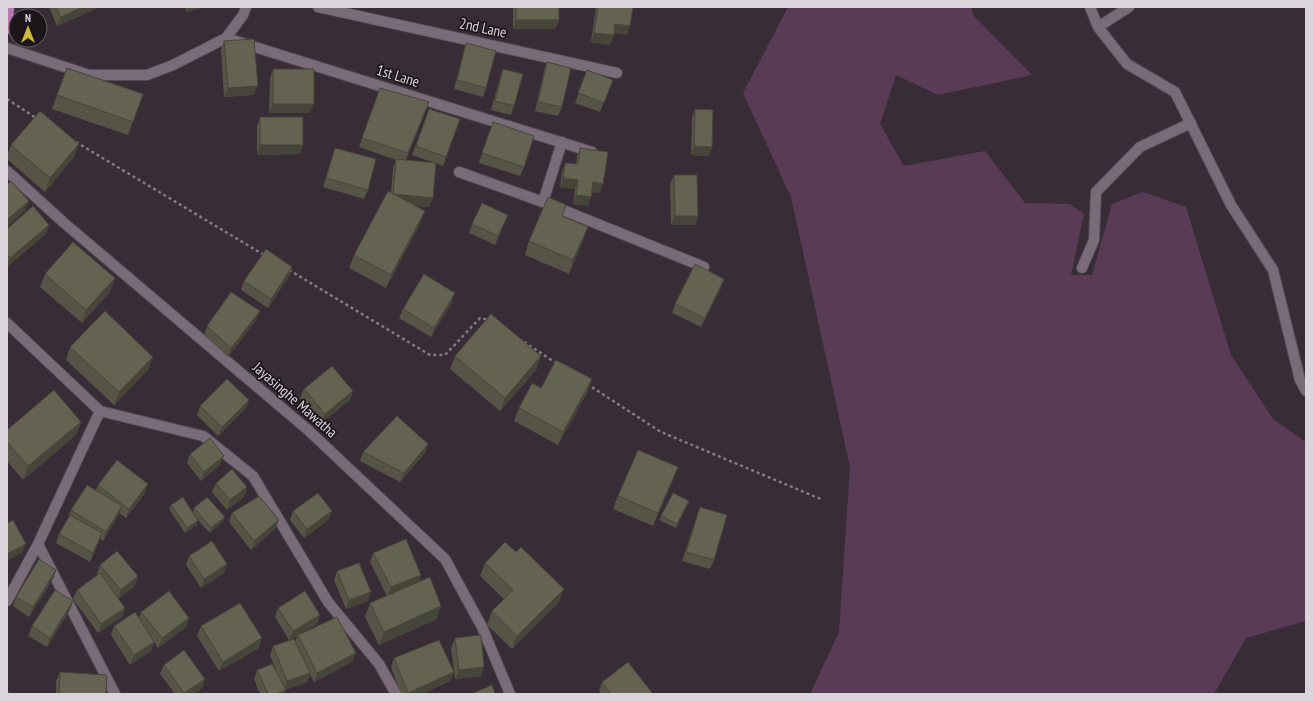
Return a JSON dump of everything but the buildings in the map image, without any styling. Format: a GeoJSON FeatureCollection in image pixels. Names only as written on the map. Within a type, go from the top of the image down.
{"type":"FeatureCollection","features":[{"type":"Feature","properties":{"kind":"main road"},"geometry":{"type":"LineString","coordinates":[[7,29],[9,7]]}},
{"type":"Feature","properties":{"kind":"street"},"geometry":{"type":"LineString","coordinates":[[7,48],[89,75],[147,75],[173,65],[226,38],[243,15],[246,7]]}},
{"type":"Feature","properties":{"kind":"street","name":"2nd Lane"},"geometry":{"type":"LineString","coordinates":[[318,7],[617,72]]}},
{"type":"Feature","properties":{"kind":"street"},"geometry":{"type":"LineString","coordinates":[[1090,7],[1098,27],[1127,64],[1175,92],[1231,205],[1273,270],[1300,380],[1306,391]]}},
{"type":"Feature","properties":{"kind":"street"},"geometry":{"type":"LineString","coordinates":[[1098,27],[1129,7]]}},
{"type":"Feature","properties":{"kind":"street","name":"1st Lane"},"geometry":{"type":"LineString","coordinates":[[226,38],[594,153]]}},
{"type":"Feature","properties":{"kind":"street"},"geometry":{"type":"LineString","coordinates":[[1082,268],[1094,240],[1096,192],[1140,147],[1191,123]]}},
{"type":"Feature","properties":{"kind":"street"},"geometry":{"type":"LineString","coordinates":[[544,202],[562,142]]}},
{"type":"Feature","properties":{"kind":"street","name":"Jayasinghe Mawatha"},"geometry":{"type":"LineString","coordinates":[[7,171],[63,222],[308,430],[445,559],[482,627],[510,694]]}},
{"type":"Feature","properties":{"kind":"street"},"geometry":{"type":"LineString","coordinates":[[459,172],[544,202],[704,267]]}},
{"type":"Feature","properties":{"kind":"street"},"geometry":{"type":"LineString","coordinates":[[7,323],[100,411],[203,436],[253,476],[328,602],[379,664],[396,694]]}},
{"type":"Feature","properties":{"kind":"street"},"geometry":{"type":"LineString","coordinates":[[7,600],[38,544],[100,411]]}},
{"type":"Feature","properties":{"kind":"street"},"geometry":{"type":"LineString","coordinates":[[38,544],[115,694]]}},
{"type":"Feature","properties":{"kind":"path"},"geometry":{"type":"LineString","coordinates":[[7,99],[39,119]]}},
{"type":"Feature","properties":{"kind":"path"},"geometry":{"type":"LineString","coordinates":[[71,139],[268,257]]}},
{"type":"Feature","properties":{"kind":"path"},"geometry":{"type":"LineString","coordinates":[[288,269],[430,355],[445,355],[480,318],[490,320]]}},
{"type":"Feature","properties":{"kind":"path"},"geometry":{"type":"LineString","coordinates":[[523,342],[556,363]]}},
{"type":"Feature","properties":{"kind":"path"},"geometry":{"type":"LineString","coordinates":[[582,380],[661,432],[823,500]]}},
{"type":"Feature","properties":{"kind":"shaded area"},"geometry":{"type":"Polygon","coordinates":[[[788,7],[971,7],[974,16],[1032,75],[938,95],[896,75],[880,124],[904,166],[985,151],[1025,203],[1070,204],[1084,214],[1071,275],[1092,275],[1112,204],[1143,192],[1186,207],[1231,355],[1273,419],[1306,442],[1306,621],[1246,638],[1214,694],[810,694],[839,632],[850,467],[791,197],[743,93],[788,7]]]}}]}
